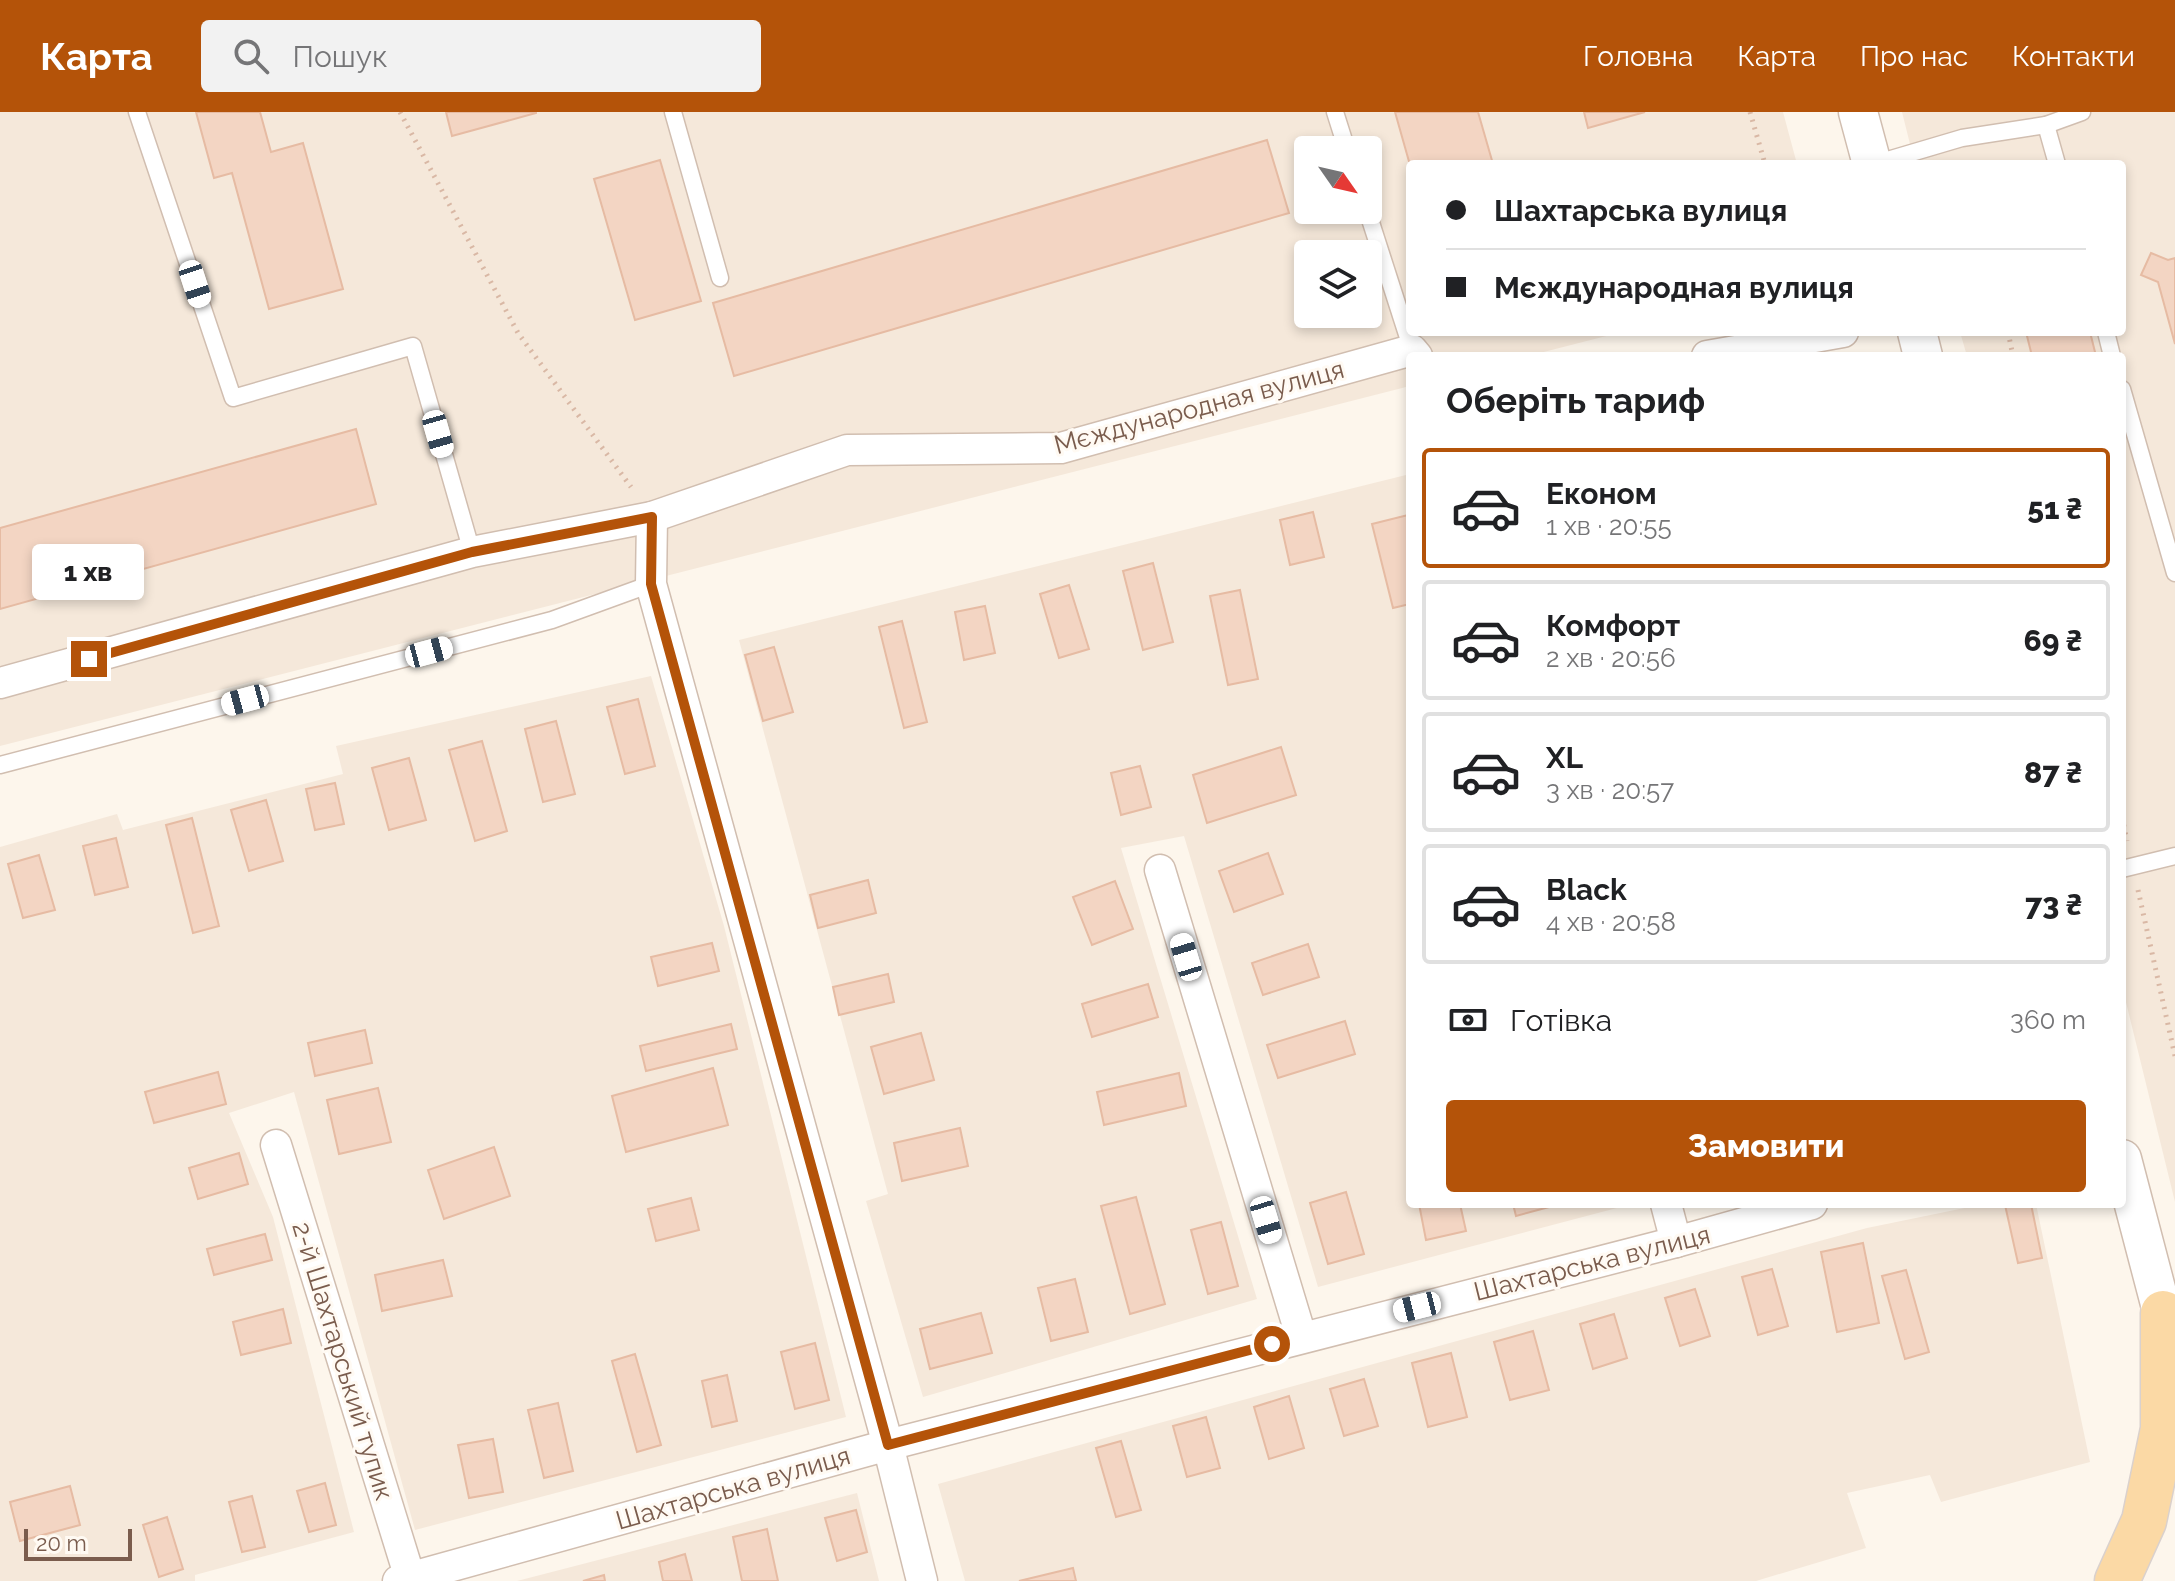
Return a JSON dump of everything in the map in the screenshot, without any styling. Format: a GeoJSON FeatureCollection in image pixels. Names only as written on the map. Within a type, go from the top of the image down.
{"type":"FeatureCollection","features":[{"type":"Feature","properties":{"kind":"main road"},"geometry":{"type":"LineString","coordinates":[[2117,1581],[2144,1521],[2163,1429],[2169,1321]]}},
{"type":"Feature","properties":{"kind":"street"},"geometry":{"type":"LineString","coordinates":[[1858,112],[1872,160]]}},
{"type":"Feature","properties":{"kind":"street"},"geometry":{"type":"LineString","coordinates":[[1730,352],[1820,336]]}},
{"type":"Feature","properties":{"kind":"street","name":"Мєждународная вулиця"},"geometry":{"type":"LineString","coordinates":[[0,683],[472,552],[652,517],[847,450],[1061,448],[1406,355]]}},
{"type":"Feature","properties":{"kind":"street"},"geometry":{"type":"LineString","coordinates":[[652,517],[651,584],[888,1445],[922,1581]]}},
{"type":"Feature","properties":{"kind":"street"},"geometry":{"type":"LineString","coordinates":[[1160,870],[1301,1336]]}},
{"type":"Feature","properties":{"kind":"street","name":"2-й Шахтарський тупик"},"geometry":{"type":"LineString","coordinates":[[276,1145],[404,1579]]}},
{"type":"Feature","properties":{"kind":"street"},"geometry":{"type":"LineString","coordinates":[[2126,1173],[2169,1321],[2175,1363]]}},
{"type":"Feature","properties":{"kind":"street"},"geometry":{"type":"LineString","coordinates":[[1667,1208],[1676,1242]]}},
{"type":"Feature","properties":{"kind":"street","name":"Шахтарська вулиця"},"geometry":{"type":"LineString","coordinates":[[404,1579],[888,1445],[1798,1208]]}},
{"type":"Feature","properties":{"kind":"lane"},"geometry":{"type":"LineString","coordinates":[[137,112],[233,398],[413,346],[472,552]]}},
{"type":"Feature","properties":{"kind":"lane"},"geometry":{"type":"LineString","coordinates":[[673,112],[720,278]]}},
{"type":"Feature","properties":{"kind":"lane"},"geometry":{"type":"LineString","coordinates":[[1335,112],[1343,136]]}},
{"type":"Feature","properties":{"kind":"lane"},"geometry":{"type":"LineString","coordinates":[[1887,160],[1962,138],[2046,125],[2082,112]]}},
{"type":"Feature","properties":{"kind":"lane"},"geometry":{"type":"LineString","coordinates":[[2046,125],[2056,160]]}},
{"type":"Feature","properties":{"kind":"lane"},"geometry":{"type":"LineString","coordinates":[[1372,224],[1406,329]]}},
{"type":"Feature","properties":{"kind":"lane"},"geometry":{"type":"LineString","coordinates":[[2126,403],[2175,573]]}},
{"type":"Feature","properties":{"kind":"lane"},"geometry":{"type":"LineString","coordinates":[[0,765],[552,620],[651,584]]}},
{"type":"Feature","properties":{"kind":"lane"},"geometry":{"type":"LineString","coordinates":[[2128,868],[2175,856]]}},
{"type":"Feature","properties":{"kind":"path"},"geometry":{"type":"LineString","coordinates":[[400,112],[518,333],[652,517]]}},
{"type":"Feature","properties":{"kind":"path"},"geometry":{"type":"LineString","coordinates":[[1750,112],[1764,160]]}},
{"type":"Feature","properties":{"kind":"path"},"geometry":{"type":"LineString","coordinates":[[2128,868],[2175,1056]]}},
{"type":"Feature","properties":{"kind":"path"},"geometry":{"type":"LineString","coordinates":[[2165,1016],[2175,1013]]}},
{"type":"Feature","properties":{"kind":"shaded area"},"geometry":{"type":"Polygon","coordinates":[[[0,112],[1783,112],[1796,160],[1406,160],[1406,336],[1606,336],[1544,352],[1406,352],[1406,387],[0,746],[0,112]]]}},
{"type":"Feature","properties":{"kind":"shaded area"},"geometry":{"type":"Polygon","coordinates":[[[1902,112],[2175,112],[2175,1202],[2126,1002],[2126,352],[1966,352],[1961,336],[2126,336],[2126,160],[1914,160],[1902,112]]]}},
{"type":"Feature","properties":{"kind":"shaded area"},"geometry":{"type":"Polygon","coordinates":[[[1406,475],[1406,1208],[1617,1208],[1318,1287],[1184,836],[1121,848],[1257,1299],[923,1397],[866,1201],[888,1194],[739,640],[1406,475]]]}},
{"type":"Feature","properties":{"kind":"shaded area"},"geometry":{"type":"Polygon","coordinates":[[[651,676],[724,926],[846,1417],[415,1530],[294,1092],[229,1113],[273,1217],[354,1532],[195,1575],[195,1581],[0,1581],[0,847],[117,814],[123,830],[343,774],[336,746],[651,676]]]}},
{"type":"Feature","properties":{"kind":"shaded area"},"geometry":{"type":"Polygon","coordinates":[[[1964,1208],[2037,1208],[2090,1462],[1941,1502],[1930,1475],[1847,1493],[1866,1548],[1756,1581],[965,1581],[938,1484],[1867,1228],[1964,1208]]]}},
{"type":"Feature","properties":{"kind":"shaded area"},"geometry":{"type":"Polygon","coordinates":[[[857,1493],[879,1581],[517,1581],[857,1493]]]}},
{"type":"Feature","properties":{"kind":"building"},"geometry":{"type":"Polygon","coordinates":[[[196,112],[260,112],[271,152],[303,143],[343,289],[269,309],[232,173],[214,178],[196,112]]]}},
{"type":"Feature","properties":{"kind":"building"},"geometry":{"type":"Polygon","coordinates":[[[446,112],[536,112],[536,113],[452,136],[446,112]]]}},
{"type":"Feature","properties":{"kind":"building"},"geometry":{"type":"Polygon","coordinates":[[[1395,112],[1478,112],[1492,160],[1409,160],[1395,112]]]}},
{"type":"Feature","properties":{"kind":"building"},"geometry":{"type":"Polygon","coordinates":[[[1584,112],[1645,112],[1588,128],[1584,112]]]}},
{"type":"Feature","properties":{"kind":"building"},"geometry":{"type":"Polygon","coordinates":[[[1267,140],[1289,213],[734,376],[713,303],[1267,140]]]}},
{"type":"Feature","properties":{"kind":"building"},"geometry":{"type":"Polygon","coordinates":[[[660,160],[701,301],[635,320],[594,179],[660,160]]]}},
{"type":"Feature","properties":{"kind":"building"},"geometry":{"type":"Polygon","coordinates":[[[2151,253],[2168,260],[2175,258],[2175,344],[2158,282],[2141,275],[2151,253]]]}},
{"type":"Feature","properties":{"kind":"building"},"geometry":{"type":"Polygon","coordinates":[[[2027,336],[2091,336],[2095,352],[2031,352],[2027,336]]]}},
{"type":"Feature","properties":{"kind":"building"},"geometry":{"type":"Polygon","coordinates":[[[356,429],[376,504],[0,609],[0,528],[356,429]]]}},
{"type":"Feature","properties":{"kind":"building"},"geometry":{"type":"Polygon","coordinates":[[[1313,512],[1324,557],[1290,565],[1280,520],[1313,512]]]}},
{"type":"Feature","properties":{"kind":"building"},"geometry":{"type":"Polygon","coordinates":[[[1406,516],[1406,605],[1393,608],[1372,524],[1406,516]]]}},
{"type":"Feature","properties":{"kind":"building"},"geometry":{"type":"Polygon","coordinates":[[[1153,563],[1173,642],[1143,650],[1123,571],[1153,563]]]}},
{"type":"Feature","properties":{"kind":"building"},"geometry":{"type":"Polygon","coordinates":[[[1069,585],[1089,649],[1059,658],[1040,594],[1069,585]]]}},
{"type":"Feature","properties":{"kind":"building"},"geometry":{"type":"Polygon","coordinates":[[[1240,590],[1258,679],[1228,685],[1210,596],[1240,590]]]}},
{"type":"Feature","properties":{"kind":"building"},"geometry":{"type":"Polygon","coordinates":[[[985,606],[995,653],[964,660],[955,612],[985,606]]]}},
{"type":"Feature","properties":{"kind":"building"},"geometry":{"type":"Polygon","coordinates":[[[902,621],[927,722],[904,728],[879,627],[902,621]]]}},
{"type":"Feature","properties":{"kind":"building"},"geometry":{"type":"Polygon","coordinates":[[[774,647],[793,712],[763,721],[745,655],[774,647]]]}},
{"type":"Feature","properties":{"kind":"building"},"geometry":{"type":"Polygon","coordinates":[[[638,699],[655,766],[625,774],[607,707],[638,699]]]}},
{"type":"Feature","properties":{"kind":"building"},"geometry":{"type":"Polygon","coordinates":[[[556,721],[575,794],[543,802],[525,729],[556,721]]]}},
{"type":"Feature","properties":{"kind":"building"},"geometry":{"type":"Polygon","coordinates":[[[482,741],[507,831],[475,841],[449,750],[482,741]]]}},
{"type":"Feature","properties":{"kind":"building"},"geometry":{"type":"Polygon","coordinates":[[[1281,747],[1296,795],[1207,823],[1193,775],[1281,747]]]}},
{"type":"Feature","properties":{"kind":"building"},"geometry":{"type":"Polygon","coordinates":[[[409,758],[426,820],[389,830],[372,768],[409,758]]]}},
{"type":"Feature","properties":{"kind":"building"},"geometry":{"type":"Polygon","coordinates":[[[1140,766],[1151,807],[1121,815],[1111,773],[1140,766]]]}},
{"type":"Feature","properties":{"kind":"building"},"geometry":{"type":"Polygon","coordinates":[[[335,783],[344,824],[315,830],[306,789],[335,783]]]}},
{"type":"Feature","properties":{"kind":"building"},"geometry":{"type":"Polygon","coordinates":[[[266,800],[283,861],[249,871],[231,810],[266,800]]]}},
{"type":"Feature","properties":{"kind":"building"},"geometry":{"type":"Polygon","coordinates":[[[192,818],[219,926],[193,933],[166,825],[192,818]]]}},
{"type":"Feature","properties":{"kind":"building"},"geometry":{"type":"Polygon","coordinates":[[[116,838],[128,887],[95,895],[83,846],[116,838]]]}},
{"type":"Feature","properties":{"kind":"building"},"geometry":{"type":"Polygon","coordinates":[[[1268,853],[1283,894],[1234,912],[1219,871],[1268,853]]]}},
{"type":"Feature","properties":{"kind":"building"},"geometry":{"type":"Polygon","coordinates":[[[39,855],[55,910],[23,918],[8,864],[39,855]]]}},
{"type":"Feature","properties":{"kind":"building"},"geometry":{"type":"Polygon","coordinates":[[[868,880],[876,913],[818,928],[810,895],[868,880]]]}},
{"type":"Feature","properties":{"kind":"building"},"geometry":{"type":"Polygon","coordinates":[[[1115,881],[1133,929],[1092,945],[1073,897],[1115,881]]]}},
{"type":"Feature","properties":{"kind":"building"},"geometry":{"type":"Polygon","coordinates":[[[712,943],[719,971],[658,986],[651,957],[712,943]]]}},
{"type":"Feature","properties":{"kind":"building"},"geometry":{"type":"Polygon","coordinates":[[[1308,944],[1319,977],[1263,995],[1252,963],[1308,944]]]}},
{"type":"Feature","properties":{"kind":"building"},"geometry":{"type":"Polygon","coordinates":[[[888,974],[894,1002],[839,1015],[833,987],[888,974]]]}},
{"type":"Feature","properties":{"kind":"building"},"geometry":{"type":"Polygon","coordinates":[[[1148,984],[1158,1017],[1092,1037],[1082,1004],[1148,984]]]}},
{"type":"Feature","properties":{"kind":"building"},"geometry":{"type":"Polygon","coordinates":[[[1345,1021],[1355,1054],[1278,1078],[1267,1045],[1345,1021]]]}},
{"type":"Feature","properties":{"kind":"building"},"geometry":{"type":"Polygon","coordinates":[[[731,1024],[737,1049],[646,1071],[640,1046],[731,1024]]]}},
{"type":"Feature","properties":{"kind":"building"},"geometry":{"type":"Polygon","coordinates":[[[365,1030],[372,1063],[315,1076],[308,1043],[365,1030]]]}},
{"type":"Feature","properties":{"kind":"building"},"geometry":{"type":"Polygon","coordinates":[[[921,1033],[934,1080],[884,1094],[871,1047],[921,1033]]]}},
{"type":"Feature","properties":{"kind":"building"},"geometry":{"type":"Polygon","coordinates":[[[713,1068],[728,1125],[626,1152],[612,1096],[713,1068]]]}},
{"type":"Feature","properties":{"kind":"building"},"geometry":{"type":"Polygon","coordinates":[[[218,1072],[226,1104],[154,1123],[145,1092],[218,1072]]]}},
{"type":"Feature","properties":{"kind":"building"},"geometry":{"type":"Polygon","coordinates":[[[1179,1073],[1186,1106],[1104,1125],[1097,1092],[1179,1073]]]}},
{"type":"Feature","properties":{"kind":"building"},"geometry":{"type":"Polygon","coordinates":[[[378,1088],[391,1142],[339,1154],[327,1100],[378,1088]]]}},
{"type":"Feature","properties":{"kind":"building"},"geometry":{"type":"Polygon","coordinates":[[[960,1128],[968,1166],[902,1181],[894,1143],[960,1128]]]}},
{"type":"Feature","properties":{"kind":"building"},"geometry":{"type":"Polygon","coordinates":[[[494,1147],[510,1196],[444,1219],[428,1170],[494,1147]]]}},
{"type":"Feature","properties":{"kind":"building"},"geometry":{"type":"Polygon","coordinates":[[[239,1153],[248,1184],[198,1199],[189,1168],[239,1153]]]}},
{"type":"Feature","properties":{"kind":"building"},"geometry":{"type":"Polygon","coordinates":[[[1346,1192],[1364,1254],[1328,1264],[1310,1203],[1346,1192]]]}},
{"type":"Feature","properties":{"kind":"building"},"geometry":{"type":"Polygon","coordinates":[[[1136,1197],[1165,1304],[1130,1314],[1101,1206],[1136,1197]]]}},
{"type":"Feature","properties":{"kind":"building"},"geometry":{"type":"Polygon","coordinates":[[[691,1198],[699,1230],[656,1241],[648,1209],[691,1198]]]}},
{"type":"Feature","properties":{"kind":"building"},"geometry":{"type":"Polygon","coordinates":[[[1420,1208],[1461,1208],[1466,1231],[1426,1240],[1420,1208]]]}},
{"type":"Feature","properties":{"kind":"building"},"geometry":{"type":"Polygon","coordinates":[[[1514,1208],[1545,1208],[1516,1216],[1514,1208]]]}},
{"type":"Feature","properties":{"kind":"building"},"geometry":{"type":"Polygon","coordinates":[[[2006,1208],[2032,1208],[2042,1258],[2018,1263],[2006,1208]]]}},
{"type":"Feature","properties":{"kind":"building"},"geometry":{"type":"Polygon","coordinates":[[[1221,1222],[1238,1286],[1208,1294],[1191,1230],[1221,1222]]]}},
{"type":"Feature","properties":{"kind":"building"},"geometry":{"type":"Polygon","coordinates":[[[265,1234],[272,1260],[214,1275],[207,1249],[265,1234]]]}},
{"type":"Feature","properties":{"kind":"building"},"geometry":{"type":"Polygon","coordinates":[[[1863,1243],[1879,1323],[1837,1332],[1821,1252],[1863,1243]]]}},
{"type":"Feature","properties":{"kind":"building"},"geometry":{"type":"Polygon","coordinates":[[[443,1260],[452,1296],[382,1311],[375,1275],[443,1260]]]}},
{"type":"Feature","properties":{"kind":"building"},"geometry":{"type":"Polygon","coordinates":[[[1772,1269],[1788,1326],[1758,1335],[1742,1277],[1772,1269]]]}},
{"type":"Feature","properties":{"kind":"building"},"geometry":{"type":"Polygon","coordinates":[[[1906,1270],[1929,1352],[1905,1359],[1882,1276],[1906,1270]]]}},
{"type":"Feature","properties":{"kind":"building"},"geometry":{"type":"Polygon","coordinates":[[[1075,1279],[1088,1332],[1051,1341],[1038,1288],[1075,1279]]]}},
{"type":"Feature","properties":{"kind":"building"},"geometry":{"type":"Polygon","coordinates":[[[1695,1289],[1710,1336],[1680,1346],[1665,1298],[1695,1289]]]}},
{"type":"Feature","properties":{"kind":"building"},"geometry":{"type":"Polygon","coordinates":[[[283,1309],[291,1343],[241,1355],[233,1322],[283,1309]]]}},
{"type":"Feature","properties":{"kind":"building"},"geometry":{"type":"Polygon","coordinates":[[[981,1313],[992,1353],[930,1369],[920,1329],[981,1313]]]}},
{"type":"Feature","properties":{"kind":"building"},"geometry":{"type":"Polygon","coordinates":[[[1614,1314],[1627,1358],[1593,1369],[1580,1324],[1614,1314]]]}},
{"type":"Feature","properties":{"kind":"building"},"geometry":{"type":"Polygon","coordinates":[[[1533,1331],[1549,1390],[1510,1400],[1494,1342],[1533,1331]]]}},
{"type":"Feature","properties":{"kind":"building"},"geometry":{"type":"Polygon","coordinates":[[[815,1343],[829,1400],[795,1409],[781,1352],[815,1343]]]}},
{"type":"Feature","properties":{"kind":"building"},"geometry":{"type":"Polygon","coordinates":[[[1451,1353],[1467,1417],[1428,1427],[1412,1363],[1451,1353]]]}},
{"type":"Feature","properties":{"kind":"building"},"geometry":{"type":"Polygon","coordinates":[[[635,1354],[661,1445],[637,1452],[612,1361],[635,1354]]]}},
{"type":"Feature","properties":{"kind":"building"},"geometry":{"type":"Polygon","coordinates":[[[727,1375],[737,1421],[712,1427],[702,1381],[727,1375]]]}},
{"type":"Feature","properties":{"kind":"building"},"geometry":{"type":"Polygon","coordinates":[[[1364,1379],[1378,1426],[1344,1436],[1330,1389],[1364,1379]]]}},
{"type":"Feature","properties":{"kind":"building"},"geometry":{"type":"Polygon","coordinates":[[[1289,1396],[1304,1448],[1269,1459],[1254,1407],[1289,1396]]]}},
{"type":"Feature","properties":{"kind":"building"},"geometry":{"type":"Polygon","coordinates":[[[558,1403],[573,1471],[544,1478],[528,1410],[558,1403]]]}},
{"type":"Feature","properties":{"kind":"building"},"geometry":{"type":"Polygon","coordinates":[[[1206,1417],[1220,1468],[1187,1477],[1173,1426],[1206,1417]]]}},
{"type":"Feature","properties":{"kind":"building"},"geometry":{"type":"Polygon","coordinates":[[[493,1439],[503,1492],[469,1498],[458,1445],[493,1439]]]}},
{"type":"Feature","properties":{"kind":"building"},"geometry":{"type":"Polygon","coordinates":[[[1121,1441],[1141,1510],[1116,1517],[1096,1448],[1121,1441]]]}},
{"type":"Feature","properties":{"kind":"building"},"geometry":{"type":"Polygon","coordinates":[[[325,1483],[336,1525],[309,1532],[297,1491],[325,1483]]]}},
{"type":"Feature","properties":{"kind":"building"},"geometry":{"type":"Polygon","coordinates":[[[70,1486],[80,1525],[20,1541],[10,1502],[70,1486]]]}},
{"type":"Feature","properties":{"kind":"building"},"geometry":{"type":"Polygon","coordinates":[[[252,1496],[265,1547],[242,1552],[229,1502],[252,1496]]]}},
{"type":"Feature","properties":{"kind":"building"},"geometry":{"type":"Polygon","coordinates":[[[856,1510],[867,1552],[837,1561],[825,1518],[856,1510]]]}},
{"type":"Feature","properties":{"kind":"building"},"geometry":{"type":"Polygon","coordinates":[[[167,1517],[183,1569],[159,1577],[143,1525],[167,1517]]]}},
{"type":"Feature","properties":{"kind":"building"},"geometry":{"type":"Polygon","coordinates":[[[767,1529],[778,1581],[742,1581],[733,1537],[767,1529]]]}},
{"type":"Feature","properties":{"kind":"building"},"geometry":{"type":"Polygon","coordinates":[[[685,1554],[692,1581],[663,1581],[659,1562],[685,1554]]]}},
{"type":"Feature","properties":{"kind":"building"},"geometry":{"type":"Polygon","coordinates":[[[1073,1568],[1076,1581],[1019,1581],[1073,1568]]]}},
{"type":"Feature","properties":{"kind":"building"},"geometry":{"type":"Polygon","coordinates":[[[604,1575],[605,1581],[583,1581],[604,1575]]]}},
{"type":"Feature","properties":{"kind":"route"},"geometry":{"type":"LineString","coordinates":[[89,659],[472,552],[652,517],[651,584],[888,1445],[1272,1344]]}}]}
